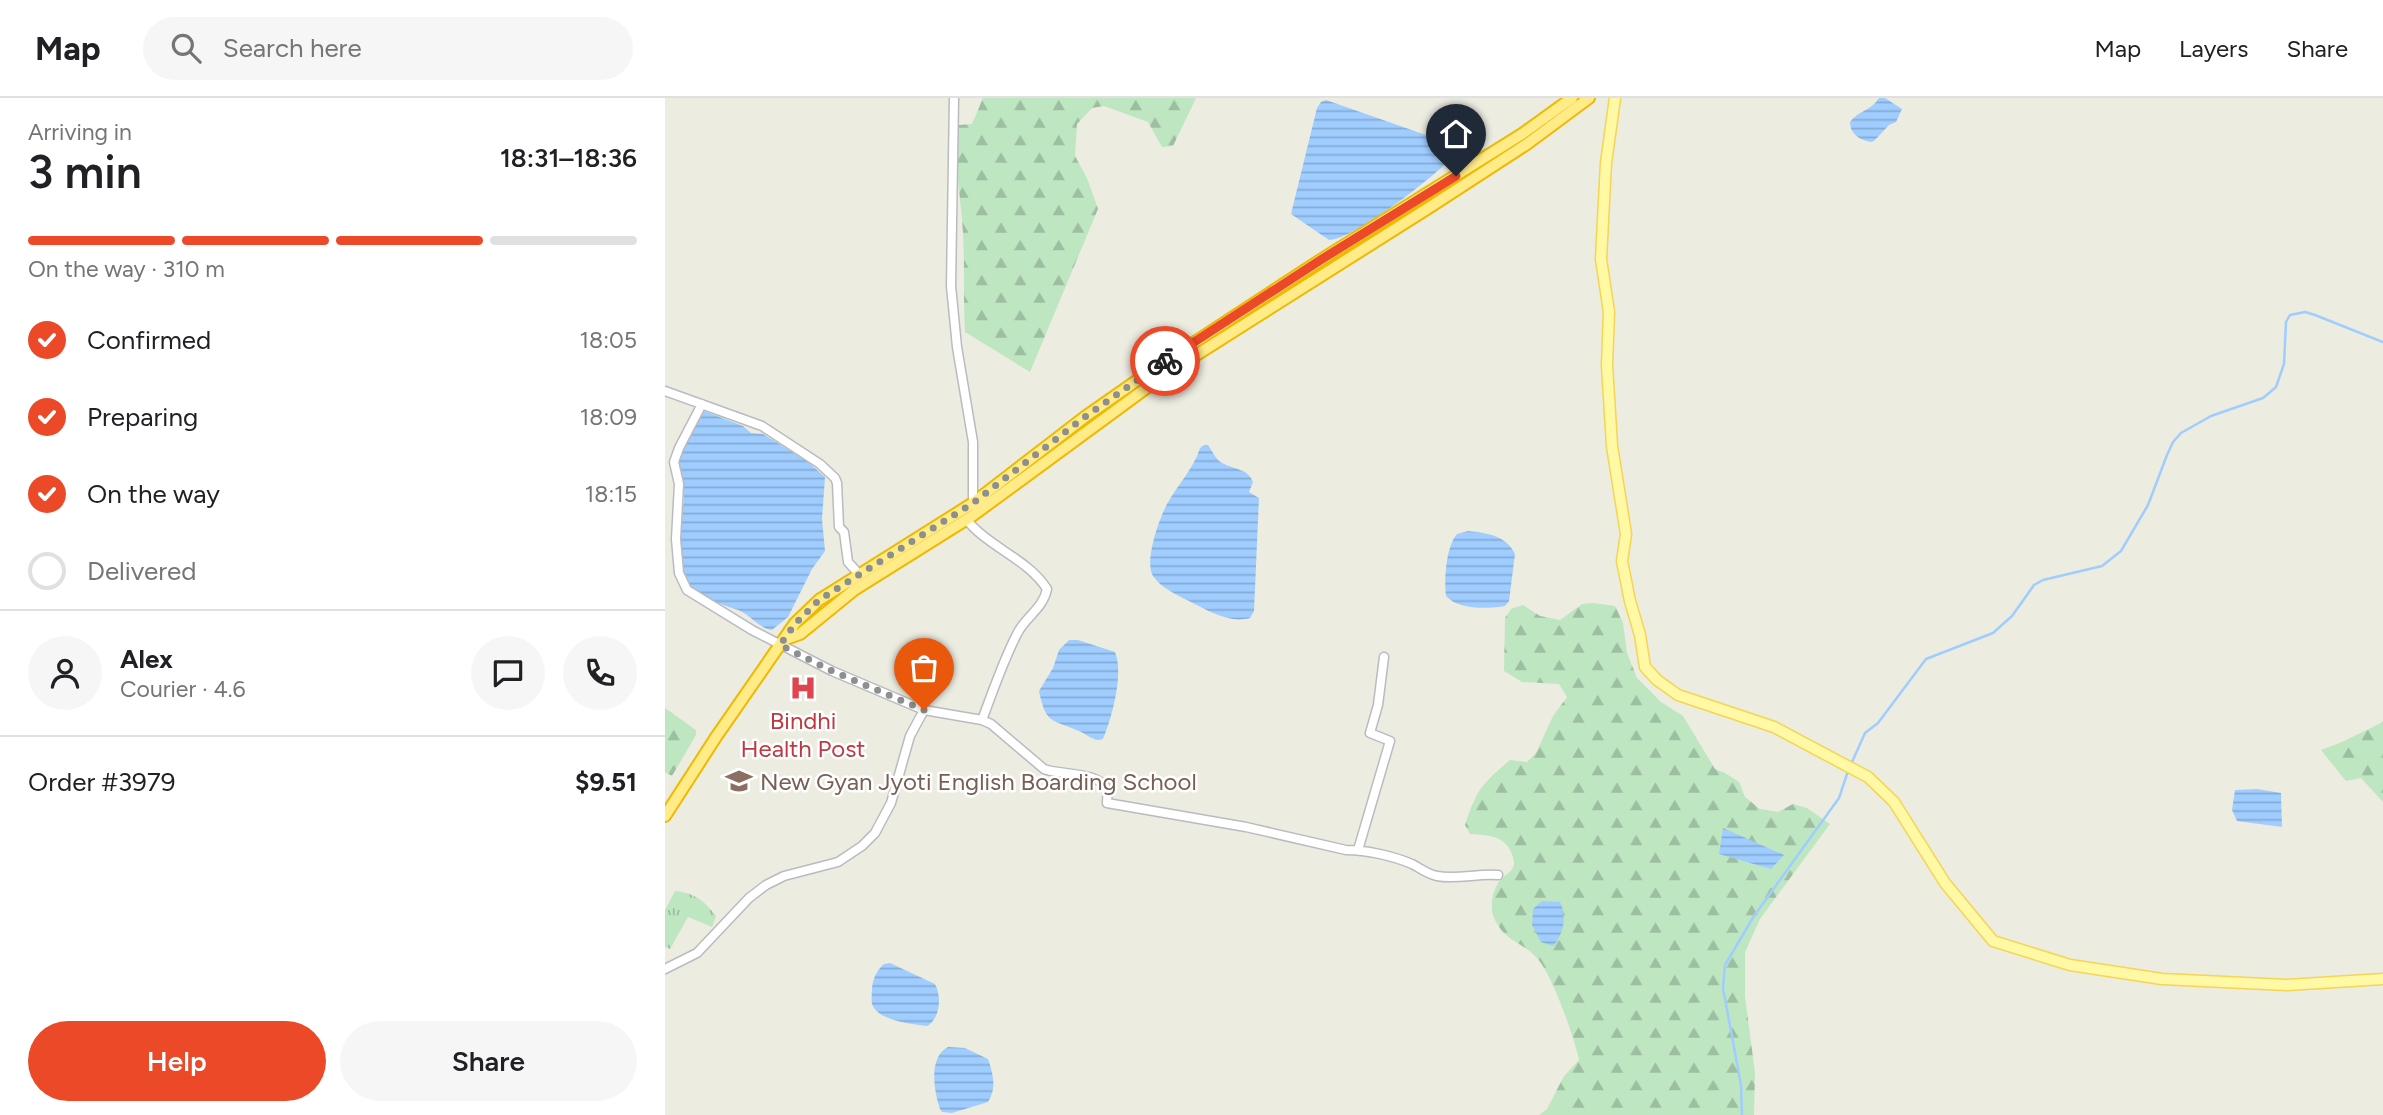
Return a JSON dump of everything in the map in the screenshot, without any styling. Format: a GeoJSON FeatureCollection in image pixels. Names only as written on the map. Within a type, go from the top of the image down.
{"type":"FeatureCollection","features":[{"type":"Feature","properties":{"kind":"highway"},"geometry":{"type":"LineString","coordinates":[[665,816],[782,642],[795,624],[819,600],[973,503],[1151,370],[1322,259],[1523,134],[1572,98]]}},
{"type":"Feature","properties":{"kind":"highway"},"geometry":{"type":"LineString","coordinates":[[782,642],[800,634],[854,590],[966,519],[1160,378],[1441,200],[1538,136],[1589,98]]}},
{"type":"Feature","properties":{"kind":"main road"},"geometry":{"type":"LineString","coordinates":[[1615,98],[1606,163],[1601,259],[1609,312],[1607,365],[1612,446],[1626,534],[1622,561],[1645,667],[1657,680],[1678,695],[1774,727],[1868,777],[1894,802],[1945,883],[1993,941],[2070,965],[2162,979],[2287,985],[2383,979]]}},
{"type":"Feature","properties":{"kind":"street"},"geometry":{"type":"LineString","coordinates":[[954,98],[951,286],[957,347],[973,442],[973,503]]}},
{"type":"Feature","properties":{"kind":"street"},"geometry":{"type":"LineString","coordinates":[[665,391],[762,426],[820,464],[835,478],[839,527],[844,532],[848,562],[859,574]]}},
{"type":"Feature","properties":{"kind":"street"},"geometry":{"type":"LineString","coordinates":[[702,404],[674,462],[679,484],[676,539],[681,581],[693,594],[832,671],[924,710],[982,720],[999,730],[1044,769],[1051,772],[1080,773],[1104,785],[1107,803],[1247,828],[1346,850],[1358,850],[1412,864],[1437,876],[1477,873],[1499,875]]}},
{"type":"Feature","properties":{"kind":"street"},"geometry":{"type":"LineString","coordinates":[[966,519],[973,529],[1028,570],[1047,589],[1040,606],[1019,630],[982,720]]}},
{"type":"Feature","properties":{"kind":"street"},"geometry":{"type":"LineString","coordinates":[[1358,850],[1390,741],[1370,733],[1378,705],[1384,657]]}},
{"type":"Feature","properties":{"kind":"street"},"geometry":{"type":"LineString","coordinates":[[665,970],[697,953],[748,898],[767,885],[784,876],[838,862],[862,846],[875,833],[891,803],[910,736],[924,710]]}},
{"type":"Feature","properties":{"kind":"green space"},"geometry":{"type":"Polygon","coordinates":[[[983,98],[1196,98],[1173,146],[1162,147],[1148,122],[1104,106],[1092,108],[1077,124],[1075,156],[1087,178],[1098,209],[1030,372],[965,332],[964,245],[957,138],[959,125],[972,124],[983,98]]]}},
{"type":"Feature","properties":{"kind":"green space"},"geometry":{"type":"Polygon","coordinates":[[[1582,604],[1615,606],[1623,623],[1627,653],[1637,678],[1661,702],[1683,716],[1715,769],[1739,782],[1745,797],[1760,809],[1778,812],[1793,804],[1807,808],[1830,824],[1760,919],[1745,952],[1745,996],[1755,1073],[1754,1115],[1539,1115],[1547,1109],[1564,1076],[1579,1060],[1577,1050],[1562,1006],[1542,965],[1530,952],[1508,937],[1494,918],[1494,891],[1514,864],[1510,850],[1497,838],[1470,834],[1465,825],[1477,795],[1493,775],[1510,760],[1527,762],[1536,753],[1553,716],[1567,697],[1559,684],[1522,682],[1504,671],[1505,618],[1511,609],[1523,605],[1540,616],[1560,620],[1582,604]]]}},
{"type":"Feature","properties":{"kind":"green space"},"geometry":{"type":"Polygon","coordinates":[[[665,708],[696,730],[696,735],[672,776],[665,772],[665,708]]]}},
{"type":"Feature","properties":{"kind":"green space"},"geometry":{"type":"Polygon","coordinates":[[[2383,722],[2383,802],[2361,778],[2346,781],[2321,750],[2383,722]]]}},
{"type":"Feature","properties":{"kind":"green space"},"geometry":{"type":"Polygon","coordinates":[[[675,891],[698,898],[716,916],[712,927],[688,917],[670,949],[665,947],[665,910],[675,891]]]}},
{"type":"Feature","properties":{"kind":"water"},"geometry":{"type":"Polygon","coordinates":[[[1879,98],[1885,98],[1902,109],[1896,122],[1889,125],[1874,141],[1863,140],[1856,136],[1850,122],[1879,98]]]}},
{"type":"Feature","properties":{"kind":"water"},"geometry":{"type":"Polygon","coordinates":[[[1326,100],[1443,141],[1455,147],[1456,154],[1432,176],[1376,218],[1341,237],[1329,240],[1291,214],[1317,108],[1326,100]]]}},
{"type":"Feature","properties":{"kind":"water"},"geometry":{"type":"Polygon","coordinates":[[[704,411],[743,426],[751,433],[763,434],[807,461],[825,477],[822,519],[825,551],[812,569],[788,617],[772,630],[763,627],[743,612],[703,596],[684,583],[678,533],[684,501],[683,480],[677,458],[704,411]]]}},
{"type":"Feature","properties":{"kind":"water"},"geometry":{"type":"Polygon","coordinates":[[[1204,445],[1208,445],[1222,463],[1247,473],[1253,482],[1249,492],[1259,498],[1254,611],[1250,618],[1226,618],[1174,594],[1156,580],[1151,570],[1154,540],[1164,511],[1204,445]]]}},
{"type":"Feature","properties":{"kind":"water"},"geometry":{"type":"Polygon","coordinates":[[[1468,531],[1501,539],[1515,554],[1509,601],[1505,606],[1466,606],[1451,601],[1446,596],[1450,547],[1457,534],[1468,531]]]}},
{"type":"Feature","properties":{"kind":"water"},"geometry":{"type":"Polygon","coordinates":[[[1069,640],[1078,640],[1115,652],[1118,683],[1103,739],[1093,739],[1056,722],[1044,710],[1039,691],[1053,668],[1059,650],[1069,640]]]}},
{"type":"Feature","properties":{"kind":"water"},"geometry":{"type":"Polygon","coordinates":[[[2257,789],[2281,793],[2282,827],[2237,821],[2232,810],[2235,790],[2257,789]]]}},
{"type":"Feature","properties":{"kind":"water"},"geometry":{"type":"Polygon","coordinates":[[[1723,828],[1784,855],[1771,869],[1719,854],[1723,828]]]}},
{"type":"Feature","properties":{"kind":"water"},"geometry":{"type":"Polygon","coordinates":[[[1542,901],[1560,902],[1562,907],[1562,930],[1553,946],[1541,942],[1532,925],[1533,909],[1542,901]]]}},
{"type":"Feature","properties":{"kind":"water"},"geometry":{"type":"Polygon","coordinates":[[[890,963],[935,984],[939,1007],[935,1018],[927,1026],[888,1018],[875,1010],[872,1004],[874,978],[884,964],[890,963]]]}},
{"type":"Feature","properties":{"kind":"water"},"geometry":{"type":"Polygon","coordinates":[[[948,1047],[965,1048],[988,1059],[993,1086],[988,1102],[952,1113],[942,1112],[934,1075],[937,1058],[948,1047]]]}},
{"type":"Feature","properties":{"kind":"waterway"},"geometry":{"type":"LineString","coordinates":[[1852,762],[1865,733],[1878,723],[1926,659],[1993,633],[2012,616],[2034,585],[2043,580],[2102,566],[2121,551],[2148,505],[2167,455],[2181,433],[2211,416],[2263,398],[2276,387],[2284,364],[2286,322],[2290,315],[2305,312],[2383,342]]}},
{"type":"Feature","properties":{"kind":"waterway"},"geometry":{"type":"LineString","coordinates":[[1742,1115],[1741,1085],[1723,988],[1725,965],[1754,916],[1839,798],[1848,771]]}},
{"type":"Feature","properties":{"kind":"way so far"},"geometry":{"type":"LineString","coordinates":[[924,710],[832,671],[780,645],[795,624],[819,600],[973,503],[1086,416],[1165,361]]}},
{"type":"Feature","properties":{"kind":"place","name":"Bindhi Health Post"},"geometry":{"type":"Point","coordinates":[803,688]}},
{"type":"Feature","properties":{"kind":"place","name":"New Gyan Jyoti English Boarding School"},"geometry":{"type":"Point","coordinates":[739,781]}},
{"type":"Feature","properties":{"kind":"route"},"geometry":{"type":"LineString","coordinates":[[1165,361],[1456,176]]}}]}
